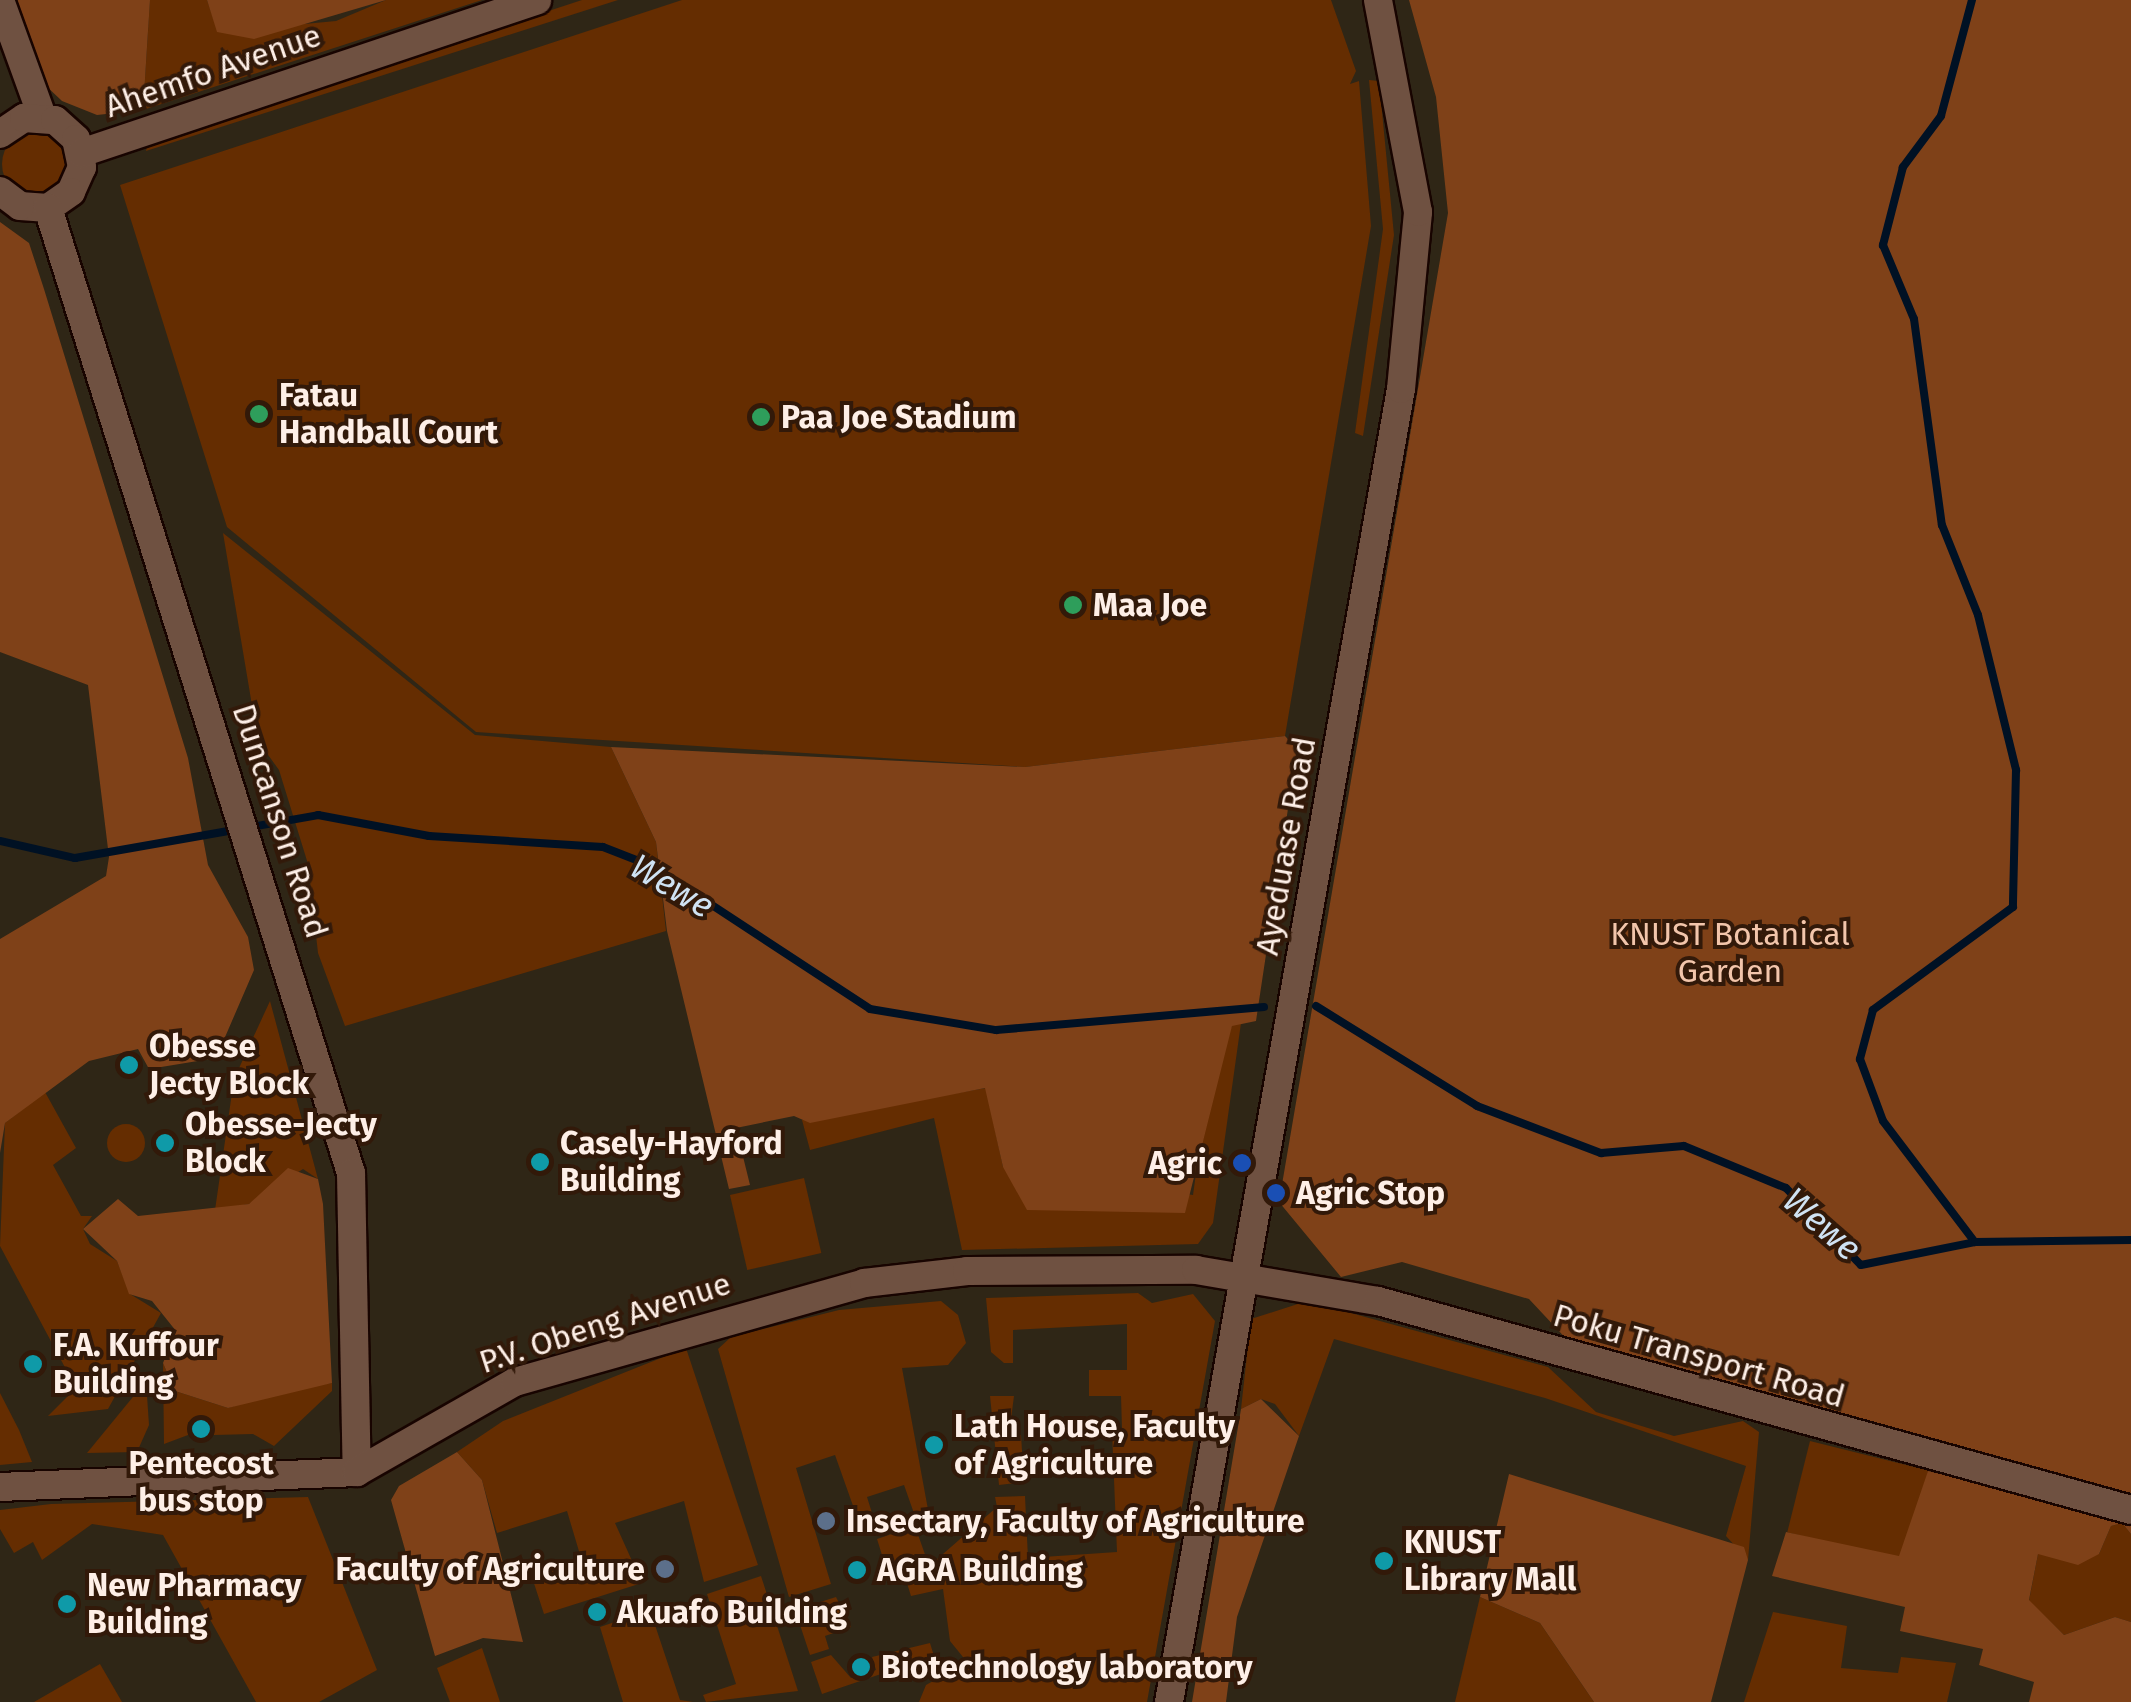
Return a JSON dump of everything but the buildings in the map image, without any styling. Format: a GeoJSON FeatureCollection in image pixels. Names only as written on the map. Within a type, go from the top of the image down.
{"type":"FeatureCollection","features":[{"type":"Feature","properties":{"kind":"street"},"geometry":{"type":"LineString","coordinates":[[0,0],[42,116],[67,128],[81,153],[78,180],[48,208],[20,206],[0,192]]}},
{"type":"Feature","properties":{"kind":"street","name":"Ahemfo Avenue"},"geometry":{"type":"LineString","coordinates":[[81,153],[537,0]]}},
{"type":"Feature","properties":{"kind":"street","name":"Ayeduase Road"},"geometry":{"type":"LineString","coordinates":[[1169,1702],[1401,389],[1418,212],[1378,0]]}},
{"type":"Feature","properties":{"kind":"street"},"geometry":{"type":"LineString","coordinates":[[0,134],[42,116]]}},
{"type":"Feature","properties":{"kind":"street","name":"Duncanson Road"},"geometry":{"type":"LineString","coordinates":[[48,208],[261,874],[351,1173],[357,1472]]}},
{"type":"Feature","properties":{"kind":"street","name":"P.V. Obeng Avenue"},"geometry":{"type":"LineString","coordinates":[[0,1486],[357,1472],[515,1382],[864,1283],[968,1271],[1246,1275]]}},
{"type":"Feature","properties":{"kind":"street","name":"Poku Transport Road"},"geometry":{"type":"LineString","coordinates":[[1246,1275],[1378,1302],[2131,1510]]}},
{"type":"Feature","properties":{"kind":"shaded area"},"geometry":{"type":"Polygon","coordinates":[[[0,0],[2131,0],[2131,1702],[0,1702],[0,0]]]}},
{"type":"Feature","properties":{"kind":"shaded area"},"geometry":{"type":"Polygon","coordinates":[[[150,0],[207,0],[218,32],[336,21],[386,0],[482,0],[143,110],[150,0]]]}},
{"type":"Feature","properties":{"kind":"shaded area"},"geometry":{"type":"Polygon","coordinates":[[[582,0],[618,0],[146,151],[148,142],[582,0]]]}},
{"type":"Feature","properties":{"kind":"shaded area","name":"Paa Joe Stadium"},"geometry":{"type":"Polygon","coordinates":[[[682,0],[1331,0],[1356,71],[1350,84],[1359,81],[1371,226],[1285,736],[1025,767],[476,732],[227,527],[120,185],[682,0]]]}},
{"type":"Feature","properties":{"kind":"shaded area"},"geometry":{"type":"Polygon","coordinates":[[[1369,80],[1379,81],[1394,235],[1363,436],[1355,433],[1383,229],[1369,80]]]}},
{"type":"Feature","properties":{"kind":"shaded area"},"geometry":{"type":"Polygon","coordinates":[[[36,130],[60,140],[70,164],[60,188],[36,198],[12,188],[2,164],[12,140],[36,130]]]}},
{"type":"Feature","properties":{"kind":"shaded area"},"geometry":{"type":"Polygon","coordinates":[[[223,533],[475,735],[611,747],[656,842],[666,931],[345,1026],[318,953],[308,864],[279,770],[258,741],[223,533]]]}},
{"type":"Feature","properties":{"kind":"shaded area"},"geometry":{"type":"Polygon","coordinates":[[[270,1001],[318,1179],[303,1169],[249,1204],[215,1210],[234,1079],[270,1001]]]}},
{"type":"Feature","properties":{"kind":"shaded area"},"geometry":{"type":"Polygon","coordinates":[[[1241,1023],[1213,1223],[1198,1244],[962,1250],[934,1118],[810,1150],[802,1120],[986,1088],[1003,1167],[1193,1195],[1203,1122],[1232,1025],[1241,1023]]]}},
{"type":"Feature","properties":{"kind":"shaded area"},"geometry":{"type":"Polygon","coordinates":[[[45,1092],[76,1148],[53,1165],[81,1216],[92,1216],[83,1229],[90,1244],[117,1261],[130,1294],[161,1313],[108,1409],[48,1416],[76,1388],[0,1246],[5,1123],[45,1092]]]}},
{"type":"Feature","properties":{"kind":"shaded area"},"geometry":{"type":"Polygon","coordinates":[[[126,1124],[139,1130],[145,1143],[139,1156],[126,1162],[113,1156],[107,1143],[113,1130],[126,1124]]]}},
{"type":"Feature","properties":{"kind":"shaded area"},"geometry":{"type":"Polygon","coordinates":[[[804,1178],[821,1253],[747,1270],[730,1195],[804,1178]]]}},
{"type":"Feature","properties":{"kind":"shaded area"},"geometry":{"type":"Polygon","coordinates":[[[1138,1293],[1152,1303],[1193,1294],[1215,1321],[1147,1702],[919,1702],[926,1685],[967,1662],[950,1641],[943,1589],[911,1596],[906,1580],[891,1584],[877,1539],[915,1526],[934,1580],[936,1560],[997,1507],[995,1497],[1025,1496],[1028,1558],[1117,1552],[1112,1431],[1122,1429],[1121,1396],[1089,1396],[1089,1370],[1127,1370],[1127,1324],[1013,1330],[1013,1363],[1004,1363],[991,1352],[986,1298],[1138,1293]]]}},
{"type":"Feature","properties":{"kind":"shaded area"},"geometry":{"type":"Polygon","coordinates":[[[941,1301],[958,1315],[966,1343],[948,1365],[902,1368],[929,1515],[916,1519],[904,1485],[867,1497],[877,1529],[863,1534],[835,1455],[796,1468],[831,1584],[789,1597],[718,1349],[731,1337],[839,1310],[941,1301]]]}},
{"type":"Feature","properties":{"kind":"shaded area"},"geometry":{"type":"Polygon","coordinates":[[[1307,1301],[1548,1367],[1596,1412],[1674,1436],[1743,1421],[1759,1432],[1748,1560],[1726,1536],[1746,1466],[1545,1398],[1334,1339],[1299,1436],[1275,1404],[1261,1399],[1241,1409],[1251,1319],[1307,1301]]]}},
{"type":"Feature","properties":{"kind":"shaded area"},"geometry":{"type":"Polygon","coordinates":[[[686,1348],[758,1565],[704,1582],[684,1501],[615,1523],[642,1583],[544,1614],[528,1565],[581,1558],[567,1511],[497,1533],[482,1480],[457,1452],[503,1421],[686,1348]]]}},
{"type":"Feature","properties":{"kind":"shaded area"},"geometry":{"type":"Polygon","coordinates":[[[163,1363],[175,1391],[228,1408],[283,1391],[332,1383],[332,1391],[274,1446],[253,1434],[214,1435],[213,1421],[188,1422],[188,1435],[164,1444],[163,1363]]]}},
{"type":"Feature","properties":{"kind":"shaded area"},"geometry":{"type":"Polygon","coordinates":[[[146,1381],[149,1425],[137,1452],[87,1453],[146,1381]]]}},
{"type":"Feature","properties":{"kind":"shaded area"},"geometry":{"type":"Polygon","coordinates":[[[0,1393],[19,1430],[32,1462],[0,1465],[0,1393]]]}},
{"type":"Feature","properties":{"kind":"shaded area"},"geometry":{"type":"Polygon","coordinates":[[[990,1396],[1014,1396],[1009,1435],[1021,1435],[1024,1482],[999,1485],[990,1396]]]}},
{"type":"Feature","properties":{"kind":"shaded area"},"geometry":{"type":"Polygon","coordinates":[[[1810,1441],[1928,1471],[1906,1562],[1787,1532],[1810,1441]]]}},
{"type":"Feature","properties":{"kind":"shaded area"},"geometry":{"type":"Polygon","coordinates":[[[308,1497],[377,1670],[319,1702],[256,1702],[163,1535],[92,1524],[42,1560],[33,1542],[14,1553],[0,1529],[0,1510],[51,1504],[308,1497]]]}},
{"type":"Feature","properties":{"kind":"shaded area"},"geometry":{"type":"Polygon","coordinates":[[[2122,1523],[2131,1534],[2131,1622],[2115,1617],[2064,1635],[2029,1601],[2038,1554],[2099,1554],[2111,1526],[2122,1523]]]}},
{"type":"Feature","properties":{"kind":"shaded area"},"geometry":{"type":"Polygon","coordinates":[[[761,1576],[798,1691],[706,1702],[703,1695],[736,1684],[707,1594],[761,1576]]]}},
{"type":"Feature","properties":{"kind":"shaded area"},"geometry":{"type":"Polygon","coordinates":[[[836,1597],[851,1627],[825,1636],[829,1649],[810,1655],[795,1610],[836,1597]]]}},
{"type":"Feature","properties":{"kind":"shaded area"},"geometry":{"type":"Polygon","coordinates":[[[1480,1597],[1540,1623],[1594,1702],[1455,1702],[1480,1597]]]}},
{"type":"Feature","properties":{"kind":"shaded area"},"geometry":{"type":"Polygon","coordinates":[[[650,1610],[680,1700],[693,1702],[623,1702],[600,1627],[650,1610]]]}},
{"type":"Feature","properties":{"kind":"shaded area"},"geometry":{"type":"Polygon","coordinates":[[[1773,1612],[1847,1626],[1841,1668],[1898,1673],[1901,1657],[1956,1663],[1947,1702],[1744,1702],[1773,1612]]]}},
{"type":"Feature","properties":{"kind":"shaded area"},"geometry":{"type":"Polygon","coordinates":[[[930,1643],[934,1656],[822,1694],[811,1662],[831,1655],[851,1678],[876,1670],[872,1657],[930,1643]]]}},
{"type":"Feature","properties":{"kind":"shaded area"},"geometry":{"type":"Polygon","coordinates":[[[482,1648],[500,1702],[450,1702],[437,1668],[482,1648]]]}},
{"type":"Feature","properties":{"kind":"shaded area"},"geometry":{"type":"Polygon","coordinates":[[[100,1664],[122,1702],[34,1702],[100,1664]]]}},
{"type":"Feature","properties":{"kind":"green space"},"geometry":{"type":"Polygon","coordinates":[[[17,0],[150,0],[143,110],[97,115],[62,101],[44,84],[17,0]]]}},
{"type":"Feature","properties":{"kind":"green space"},"geometry":{"type":"Polygon","coordinates":[[[207,0],[386,0],[254,39],[217,32],[207,0]]]}},
{"type":"Feature","properties":{"kind":"green space","name":"KNUST Botanical Garden"},"geometry":{"type":"Polygon","coordinates":[[[1409,0],[2131,0],[2131,1509],[1572,1345],[1529,1299],[1402,1262],[1341,1277],[1279,1202],[1448,213],[1436,97],[1409,0]]]}},
{"type":"Feature","properties":{"kind":"green space"},"geometry":{"type":"Polygon","coordinates":[[[0,222],[29,243],[188,758],[208,865],[248,937],[254,970],[216,1058],[149,1069],[138,1049],[89,1061],[5,1123],[0,1153],[0,939],[106,876],[109,857],[88,685],[0,652],[0,222]]]}},
{"type":"Feature","properties":{"kind":"green space"},"geometry":{"type":"Polygon","coordinates":[[[1285,736],[1297,749],[1256,1021],[1232,1026],[1185,1213],[1027,1210],[1003,1167],[985,1088],[810,1123],[794,1116],[736,1128],[750,1185],[729,1189],[667,931],[656,842],[611,747],[1025,767],[1285,736]]]}},
{"type":"Feature","properties":{"kind":"green space"},"geometry":{"type":"Polygon","coordinates":[[[288,1168],[318,1179],[323,1204],[332,1383],[228,1408],[175,1391],[163,1363],[176,1331],[152,1301],[129,1294],[117,1261],[83,1229],[118,1199],[138,1216],[249,1204],[288,1168]]]}},
{"type":"Feature","properties":{"kind":"green space"},"geometry":{"type":"Polygon","coordinates":[[[1261,1399],[1299,1436],[1237,1617],[1226,1702],[1192,1702],[1241,1409],[1261,1399]]]}},
{"type":"Feature","properties":{"kind":"green space"},"geometry":{"type":"Polygon","coordinates":[[[457,1452],[482,1480],[523,1642],[483,1638],[435,1656],[391,1500],[399,1486],[457,1452]]]}},
{"type":"Feature","properties":{"kind":"green space"},"geometry":{"type":"Polygon","coordinates":[[[1928,1471],[2131,1519],[2131,1534],[2122,1523],[2111,1526],[2099,1554],[2078,1565],[2038,1554],[2029,1600],[2064,1635],[2115,1617],[2131,1622],[2131,1702],[2029,1702],[2034,1682],[1979,1665],[1983,1649],[1900,1631],[1905,1607],[1772,1576],[1786,1532],[1899,1556],[1928,1471]]]}},
{"type":"Feature","properties":{"kind":"green space"},"geometry":{"type":"Polygon","coordinates":[[[1509,1474],[1744,1547],[1748,1560],[1711,1702],[1594,1702],[1540,1623],[1480,1597],[1509,1474]]]}},
{"type":"Feature","properties":{"kind":"waterway"},"geometry":{"type":"LineString","coordinates":[[1972,0],[1941,116],[1903,167],[1883,245],[1914,319],[1942,525],[1978,615],[2016,770],[2013,907],[1873,1010],[1860,1059],[1883,1121],[1975,1242]]}},
{"type":"Feature","properties":{"kind":"waterway","name":"Wewe"},"geometry":{"type":"LineString","coordinates":[[0,841],[75,858],[318,815],[429,836],[603,847],[654,867],[870,1009],[996,1030],[1264,1007]]}},
{"type":"Feature","properties":{"kind":"waterway","name":"Wewe"},"geometry":{"type":"LineString","coordinates":[[1316,1006],[1477,1106],[1601,1153],[1684,1146],[1786,1188],[1861,1265],[1975,1242],[2131,1240]]}},
{"type":"Feature","properties":{"kind":"place","name":"Fatau Handball Court"},"geometry":{"type":"Point","coordinates":[259,414]}},
{"type":"Feature","properties":{"kind":"place","name":"Paa Joe Stadium"},"geometry":{"type":"Point","coordinates":[761,417]}},
{"type":"Feature","properties":{"kind":"place","name":"Maa Joe"},"geometry":{"type":"Point","coordinates":[1073,605]}},
{"type":"Feature","properties":{"kind":"place","name":"Obesse Jecty Block"},"geometry":{"type":"Point","coordinates":[129,1065]}},
{"type":"Feature","properties":{"kind":"place","name":"Obesse-Jecty Block"},"geometry":{"type":"Point","coordinates":[165,1143]}},
{"type":"Feature","properties":{"kind":"place","name":"Casely-Hayford Building"},"geometry":{"type":"Point","coordinates":[540,1162]}},
{"type":"Feature","properties":{"kind":"place","name":"Agric"},"geometry":{"type":"Point","coordinates":[1242,1163]}},
{"type":"Feature","properties":{"kind":"place","name":"Agric Stop"},"geometry":{"type":"Point","coordinates":[1276,1193]}},
{"type":"Feature","properties":{"kind":"place","name":"F.A. Kuffour Building"},"geometry":{"type":"Point","coordinates":[33,1364]}},
{"type":"Feature","properties":{"kind":"place","name":"Pentecost bus stop"},"geometry":{"type":"Point","coordinates":[201,1429]}},
{"type":"Feature","properties":{"kind":"place","name":"Lath House, Faculty of Agriculture"},"geometry":{"type":"Point","coordinates":[934,1445]}},
{"type":"Feature","properties":{"kind":"place","name":"Insectary, Faculty of Agriculture"},"geometry":{"type":"Point","coordinates":[826,1521]}},
{"type":"Feature","properties":{"kind":"place","name":"KNUST Library Mall"},"geometry":{"type":"Point","coordinates":[1384,1561]}},
{"type":"Feature","properties":{"kind":"place","name":"Faculty of Agriculture"},"geometry":{"type":"Point","coordinates":[665,1569]}},
{"type":"Feature","properties":{"kind":"place","name":"AGRA Building"},"geometry":{"type":"Point","coordinates":[857,1570]}},
{"type":"Feature","properties":{"kind":"place","name":"New Pharmacy Building"},"geometry":{"type":"Point","coordinates":[67,1604]}},
{"type":"Feature","properties":{"kind":"place","name":"Akuafo Building"},"geometry":{"type":"Point","coordinates":[597,1612]}},
{"type":"Feature","properties":{"kind":"place","name":"Biotechnology laboratory"},"geometry":{"type":"Point","coordinates":[861,1667]}}]}
